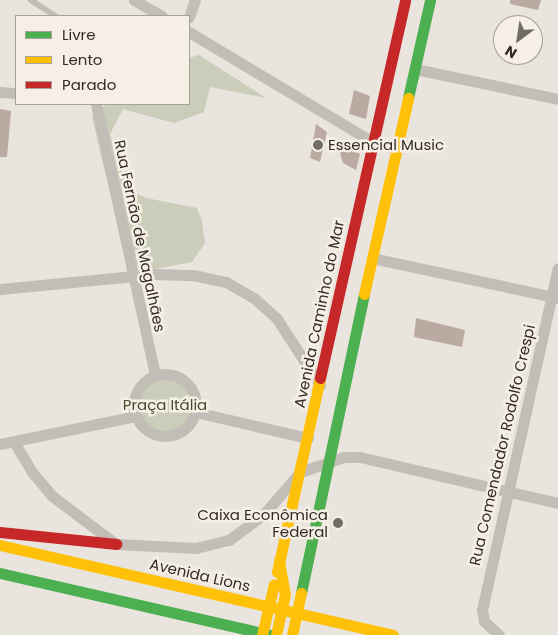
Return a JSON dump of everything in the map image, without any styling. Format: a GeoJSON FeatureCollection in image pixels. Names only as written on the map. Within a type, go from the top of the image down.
{"type":"FeatureCollection","features":[{"type":"Feature","properties":{"kind":"main road","name":"Avenida Caminho do Mar"},"geometry":{"type":"LineString","coordinates":[[262,635],[320,385],[405,0]]}},
{"type":"Feature","properties":{"kind":"main road"},"geometry":{"type":"LineString","coordinates":[[292,635],[302,593],[327,461],[430,0]]}},
{"type":"Feature","properties":{"kind":"main road"},"geometry":{"type":"LineString","coordinates":[[0,532],[116,544]]}},
{"type":"Feature","properties":{"kind":"main road","name":"Avenida Lions"},"geometry":{"type":"LineString","coordinates":[[0,545],[393,635]]}},
{"type":"Feature","properties":{"kind":"main road"},"geometry":{"type":"LineString","coordinates":[[276,635],[285,594],[279,561]]}},
{"type":"Feature","properties":{"kind":"main road"},"geometry":{"type":"LineString","coordinates":[[0,573],[271,635]]}},
{"type":"Feature","properties":{"kind":"street"},"geometry":{"type":"LineString","coordinates":[[134,0],[160,15]]}},
{"type":"Feature","properties":{"kind":"street"},"geometry":{"type":"LineString","coordinates":[[190,15],[196,0]]}},
{"type":"Feature","properties":{"kind":"street"},"geometry":{"type":"LineString","coordinates":[[190,33],[374,142],[397,149]]}},
{"type":"Feature","properties":{"kind":"street"},"geometry":{"type":"LineString","coordinates":[[415,69],[558,98]]}},
{"type":"Feature","properties":{"kind":"street"},"geometry":{"type":"LineString","coordinates":[[0,92],[15,93]]}},
{"type":"Feature","properties":{"kind":"street","name":"Rua Fernão de Magalhães"},"geometry":{"type":"LineString","coordinates":[[96,105],[135,276],[155,375]]}},
{"type":"Feature","properties":{"kind":"street"},"geometry":{"type":"LineString","coordinates":[[372,258],[555,297]]}},
{"type":"Feature","properties":{"kind":"street","name":"Rua Comendador Rodolfo Crespi"},"geometry":{"type":"LineString","coordinates":[[499,635],[488,627],[482,610],[506,491],[555,297],[558,268]]}},
{"type":"Feature","properties":{"kind":"street"},"geometry":{"type":"LineString","coordinates":[[0,289],[135,276],[194,275],[242,290],[265,307],[290,334],[320,385]]}},
{"type":"Feature","properties":{"kind":"street"},"geometry":{"type":"LineString","coordinates":[[164,373],[182,378],[194,393],[195,412],[185,429],[167,436],[148,431],[135,416],[133,406],[136,391],[145,379],[155,375],[164,373]]}},
{"type":"Feature","properties":{"kind":"street"},"geometry":{"type":"LineString","coordinates":[[195,412],[308,438]]}},
{"type":"Feature","properties":{"kind":"street"},"geometry":{"type":"LineString","coordinates":[[0,444],[135,416]]}},
{"type":"Feature","properties":{"kind":"street"},"geometry":{"type":"LineString","coordinates":[[14,442],[32,472],[52,496],[116,544],[196,548],[224,542],[238,535],[264,514],[300,472],[327,461],[344,457],[360,457],[558,503]]}},
{"type":"Feature","properties":{"kind":"lane"},"geometry":{"type":"LineString","coordinates":[[31,0],[54,15]]}},
{"type":"Feature","properties":{"kind":"green space"},"geometry":{"type":"Polygon","coordinates":[[[199,55],[266,98],[210,87],[204,112],[174,123],[123,109],[110,134],[128,190],[146,198],[197,208],[202,221],[205,243],[192,262],[155,269],[126,261],[92,117],[106,105],[190,105],[190,58],[199,55]]]}},
{"type":"Feature","properties":{"kind":"green space","name":"Praça Itália"},"geometry":{"type":"Polygon","coordinates":[[[165,378],[184,386],[192,405],[184,424],[165,432],[146,424],[138,405],[146,386],[165,378]]]}},
{"type":"Feature","properties":{"kind":"building"},"geometry":{"type":"Polygon","coordinates":[[[510,0],[541,0],[538,10],[510,4],[510,0]]]}},
{"type":"Feature","properties":{"kind":"building"},"geometry":{"type":"Polygon","coordinates":[[[354,90],[370,96],[366,119],[349,114],[354,90]]]}},
{"type":"Feature","properties":{"kind":"building"},"geometry":{"type":"Polygon","coordinates":[[[0,109],[11,111],[7,157],[0,157],[0,109]]]}},
{"type":"Feature","properties":{"kind":"building","name":"Essencial Music"},"geometry":{"type":"Polygon","coordinates":[[[316,124],[327,132],[320,162],[310,158],[316,124]]]}},
{"type":"Feature","properties":{"kind":"building"},"geometry":{"type":"Polygon","coordinates":[[[336,139],[360,154],[356,170],[343,163],[336,139]]]}},
{"type":"Feature","properties":{"kind":"building"},"geometry":{"type":"Polygon","coordinates":[[[416,318],[465,330],[462,347],[414,337],[416,318]]]}},
{"type":"Feature","properties":{"kind":"traffic: fast"},"geometry":{"type":"LineString","coordinates":[[408,98],[430,0]]}},
{"type":"Feature","properties":{"kind":"traffic: fast"},"geometry":{"type":"LineString","coordinates":[[301,593],[364,294]]}},
{"type":"Feature","properties":{"kind":"traffic: fast"},"geometry":{"type":"LineString","coordinates":[[0,573],[271,635]]}},
{"type":"Feature","properties":{"kind":"traffic: slow"},"geometry":{"type":"LineString","coordinates":[[364,294],[408,98]]}},
{"type":"Feature","properties":{"kind":"traffic: slow"},"geometry":{"type":"LineString","coordinates":[[277,572],[320,378]]}},
{"type":"Feature","properties":{"kind":"traffic: slow"},"geometry":{"type":"LineString","coordinates":[[0,545],[393,635]]}},
{"type":"Feature","properties":{"kind":"traffic: slow"},"geometry":{"type":"LineString","coordinates":[[279,561],[285,594]]}},
{"type":"Feature","properties":{"kind":"traffic: slow"},"geometry":{"type":"LineString","coordinates":[[262,635],[274,584]]}},
{"type":"Feature","properties":{"kind":"traffic: slow"},"geometry":{"type":"LineString","coordinates":[[292,635],[301,593]]}},
{"type":"Feature","properties":{"kind":"traffic: slow"},"geometry":{"type":"LineString","coordinates":[[276,635],[285,594]]}},
{"type":"Feature","properties":{"kind":"traffic: jam"},"geometry":{"type":"LineString","coordinates":[[320,378],[405,0]]}},
{"type":"Feature","properties":{"kind":"traffic: jam"},"geometry":{"type":"LineString","coordinates":[[0,532],[116,544]]}},
{"type":"Feature","properties":{"kind":"place","name":"Essencial Music"},"geometry":{"type":"Point","coordinates":[318,145]}},
{"type":"Feature","properties":{"kind":"place","name":"Caixa Econômica Federal"},"geometry":{"type":"Point","coordinates":[338,523]}}]}
